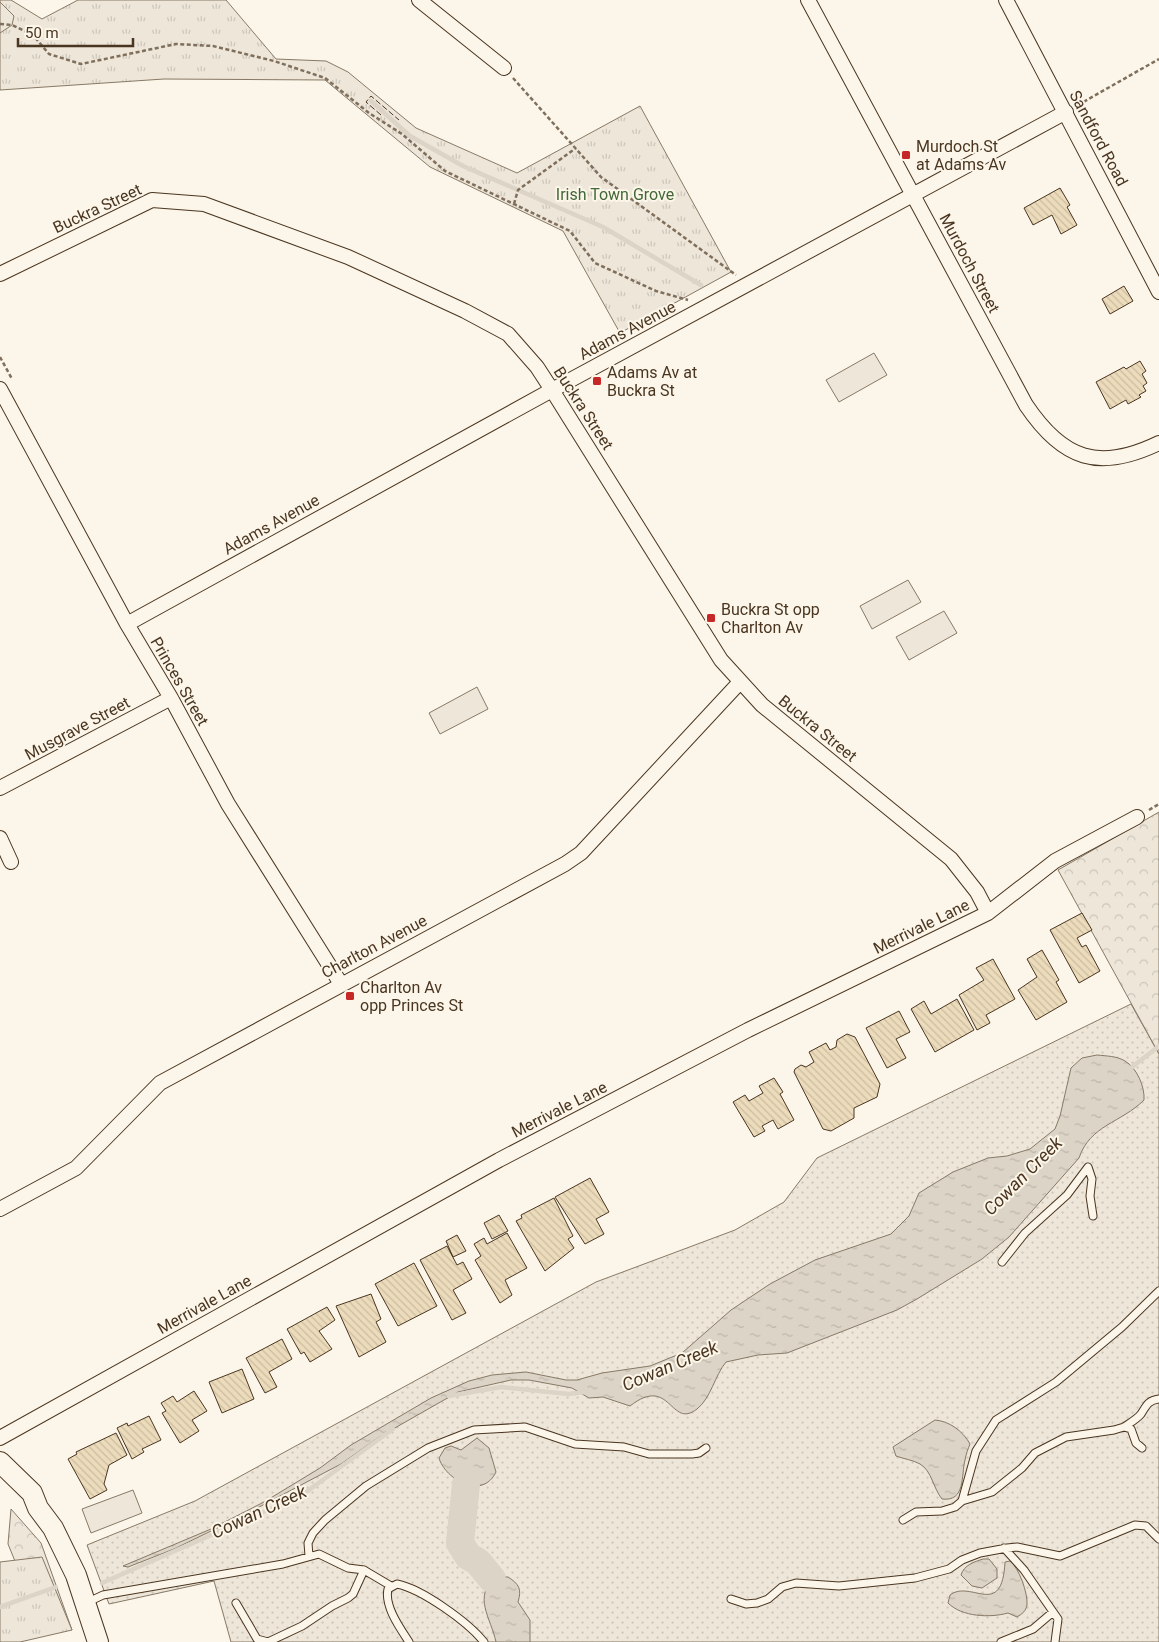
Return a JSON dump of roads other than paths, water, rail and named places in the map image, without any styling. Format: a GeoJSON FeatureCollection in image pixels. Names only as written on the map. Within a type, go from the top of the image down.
{"type":"FeatureCollection","features":[{"type":"Feature","properties":{"kind":"street"},"geometry":{"type":"LineString","coordinates":[[419,0],[504,68]]}},
{"type":"Feature","properties":{"kind":"street","name":"Murdoch Street"},"geometry":{"type":"LineString","coordinates":[[808,0],[1026,405],[1047,433],[1069,449],[1095,458],[1135,454],[1159,443]]}},
{"type":"Feature","properties":{"kind":"street","name":"Sandford Road"},"geometry":{"type":"LineString","coordinates":[[1006,0],[1159,292]]}},
{"type":"Feature","properties":{"kind":"street","name":"Adams Avenue"},"geometry":{"type":"LineString","coordinates":[[127,624],[552,390],[1066,112]]}},
{"type":"Feature","properties":{"kind":"street","name":"Buckra Street"},"geometry":{"type":"LineString","coordinates":[[0,274],[152,200],[204,204],[348,257],[465,311],[508,334],[537,367],[721,660],[762,705],[951,859],[977,892],[988,913]]}},
{"type":"Feature","properties":{"kind":"street","name":"Princes Street"},"geometry":{"type":"LineString","coordinates":[[0,389],[127,624],[171,698],[228,804],[341,984]]}},
{"type":"Feature","properties":{"kind":"street","name":"Charlton Avenue"},"geometry":{"type":"LineString","coordinates":[[0,1209],[76,1168],[160,1083],[564,864],[581,853],[740,682]]}},
{"type":"Feature","properties":{"kind":"street","name":"Musgrave Street"},"geometry":{"type":"LineString","coordinates":[[0,788],[171,698]]}},
{"type":"Feature","properties":{"kind":"street","name":"Merrivale Lane"},"geometry":{"type":"LineString","coordinates":[[0,1438],[499,1160],[748,1030],[988,913],[1055,861],[1137,817]]}},
{"type":"Feature","properties":{"kind":"street"},"geometry":{"type":"LineString","coordinates":[[0,838],[12,862]]}},
{"type":"Feature","properties":{"kind":"street"},"geometry":{"type":"LineString","coordinates":[[0,1462],[32,1493],[38,1508],[53,1528],[76,1575],[98,1642]]}},
{"type":"Feature","properties":{"kind":"street"},"geometry":{"type":"LineString","coordinates":[[0,1480],[38,1508]]}},
{"type":"Feature","properties":{"kind":"lane"},"geometry":{"type":"LineString","coordinates":[[1002,1262],[1025,1233],[1067,1195],[1088,1167],[1092,1179],[1090,1196],[1093,1216]]}},
{"type":"Feature","properties":{"kind":"lane"},"geometry":{"type":"LineString","coordinates":[[962,1501],[976,1450],[996,1420],[1056,1382],[1122,1327],[1159,1291]]}},
{"type":"Feature","properties":{"kind":"lane"},"geometry":{"type":"LineString","coordinates":[[903,1520],[916,1512],[942,1511],[955,1507],[962,1501],[992,1492],[1022,1468],[1035,1453],[1066,1437],[1124,1427],[1141,1414],[1151,1400],[1159,1399]]}},
{"type":"Feature","properties":{"kind":"lane"},"geometry":{"type":"LineString","coordinates":[[310,1556],[308,1543],[313,1533],[324,1520],[366,1486],[428,1448],[474,1430],[525,1426],[583,1445],[624,1447],[649,1454],[692,1454],[700,1453],[706,1448]]}},
{"type":"Feature","properties":{"kind":"lane"},"geometry":{"type":"LineString","coordinates":[[1124,1427],[1131,1429],[1136,1444],[1142,1448]]}},
{"type":"Feature","properties":{"kind":"lane"},"geometry":{"type":"LineString","coordinates":[[731,1599],[746,1604],[757,1603],[768,1599],[782,1587],[796,1583],[840,1586],[915,1578],[949,1569],[962,1560],[980,1553],[1004,1548],[1017,1547],[1060,1556],[1135,1525],[1146,1526],[1159,1539]]}},
{"type":"Feature","properties":{"kind":"lane"},"geometry":{"type":"LineString","coordinates":[[1004,1548],[1024,1570],[1058,1619],[1056,1642]]}},
{"type":"Feature","properties":{"kind":"lane"},"geometry":{"type":"LineString","coordinates":[[86,1603],[103,1594],[283,1564],[319,1554],[348,1568],[364,1570],[391,1586],[403,1585],[433,1601],[475,1632],[484,1642]]}},
{"type":"Feature","properties":{"kind":"lane"},"geometry":{"type":"LineString","coordinates":[[236,1603],[257,1639],[268,1642],[302,1626],[348,1598],[364,1570]]}},
{"type":"Feature","properties":{"kind":"lane"},"geometry":{"type":"LineString","coordinates":[[391,1586],[388,1589],[388,1601],[397,1623],[409,1642]]}},
{"type":"Feature","properties":{"kind":"lane"},"geometry":{"type":"LineString","coordinates":[[1001,1642],[1033,1629],[1053,1612]]}},
{"type":"Feature","properties":{"kind":"water"},"geometry":{"type":"Polygon","coordinates":[[[1097,1055],[1119,1058],[1129,1064],[1139,1078],[1144,1100],[1135,1108],[1098,1131],[1091,1138],[1079,1158],[1009,1237],[982,1259],[897,1310],[787,1353],[758,1355],[726,1362],[706,1399],[697,1409],[688,1414],[681,1413],[662,1398],[654,1396],[644,1398],[630,1406],[603,1397],[589,1398],[572,1388],[529,1380],[511,1380],[458,1392],[379,1437],[341,1464],[242,1516],[174,1549],[128,1567],[123,1566],[211,1529],[264,1502],[320,1468],[351,1445],[431,1398],[469,1381],[492,1375],[526,1372],[566,1380],[577,1380],[602,1373],[650,1366],[682,1353],[731,1310],[770,1284],[815,1260],[891,1234],[909,1216],[919,1193],[953,1172],[988,1158],[1007,1156],[1030,1149],[1055,1129],[1060,1116],[1071,1068],[1082,1058],[1097,1055]]]}},
{"type":"Feature","properties":{"kind":"water"},"geometry":{"type":"Polygon","coordinates":[[[935,1420],[945,1422],[955,1428],[964,1435],[970,1444],[965,1458],[959,1492],[950,1499],[942,1499],[924,1467],[914,1461],[896,1456],[893,1447],[935,1420]]]}},
{"type":"Feature","properties":{"kind":"water"},"geometry":{"type":"Polygon","coordinates":[[[477,1438],[489,1448],[496,1472],[490,1481],[482,1485],[473,1486],[464,1484],[448,1473],[439,1458],[445,1448],[451,1446],[461,1450],[477,1438]]]}},
{"type":"Feature","properties":{"kind":"water"},"geometry":{"type":"Polygon","coordinates":[[[983,1559],[989,1559],[997,1569],[997,1578],[982,1588],[972,1586],[961,1575],[962,1572],[967,1566],[983,1559]]]}},
{"type":"Feature","properties":{"kind":"water"},"geometry":{"type":"Polygon","coordinates":[[[1010,1561],[1020,1575],[1027,1600],[1024,1612],[1019,1616],[1008,1613],[993,1616],[968,1614],[948,1603],[950,1595],[958,1591],[992,1594],[998,1589],[1003,1579],[1005,1562],[1010,1561]]]}},
{"type":"Feature","properties":{"kind":"water"},"geometry":{"type":"Polygon","coordinates":[[[496,1577],[508,1577],[519,1587],[518,1602],[530,1620],[530,1642],[496,1642],[487,1616],[484,1600],[489,1584],[496,1577]]]}},
{"type":"Feature","properties":{"kind":"waterway"},"geometry":{"type":"LineString","coordinates":[[371,101],[410,136],[463,166],[603,227],[701,285]]}},
{"type":"Feature","properties":{"kind":"waterway","name":"Cowan Creek"},"geometry":{"type":"LineString","coordinates":[[1127,1071],[1159,1046]]}},
{"type":"Feature","properties":{"kind":"waterway","name":"Cowan Creek"},"geometry":{"type":"LineString","coordinates":[[449,1396],[501,1387],[569,1394],[585,1392]]}},
{"type":"Feature","properties":{"kind":"waterway","name":"Cowan Creek"},"geometry":{"type":"LineString","coordinates":[[102,1583],[302,1495],[393,1429]]}},
{"type":"Feature","properties":{"kind":"waterway"},"geometry":{"type":"LineString","coordinates":[[466,1484],[460,1543],[468,1556],[478,1562],[492,1579]]}},
{"type":"Feature","properties":{"kind":"waterway"},"geometry":{"type":"LineString","coordinates":[[0,1607],[56,1587]]}},
{"type":"Feature","properties":{"kind":"place","name":"Murdoch St at Adams Av"},"geometry":{"type":"Point","coordinates":[906,155]}},
{"type":"Feature","properties":{"kind":"place","name":"Adams Av at Buckra St"},"geometry":{"type":"Point","coordinates":[597,381]}},
{"type":"Feature","properties":{"kind":"place","name":"Buckra St opp Charlton Av"},"geometry":{"type":"Point","coordinates":[711,618]}},
{"type":"Feature","properties":{"kind":"place","name":"Charlton Av opp Princes St"},"geometry":{"type":"Point","coordinates":[350,996]}},
{"type":"Feature","properties":{"kind":"park label","name":"Irish Town Grove"},"geometry":{"type":"Point","coordinates":[615,194]}}]}
